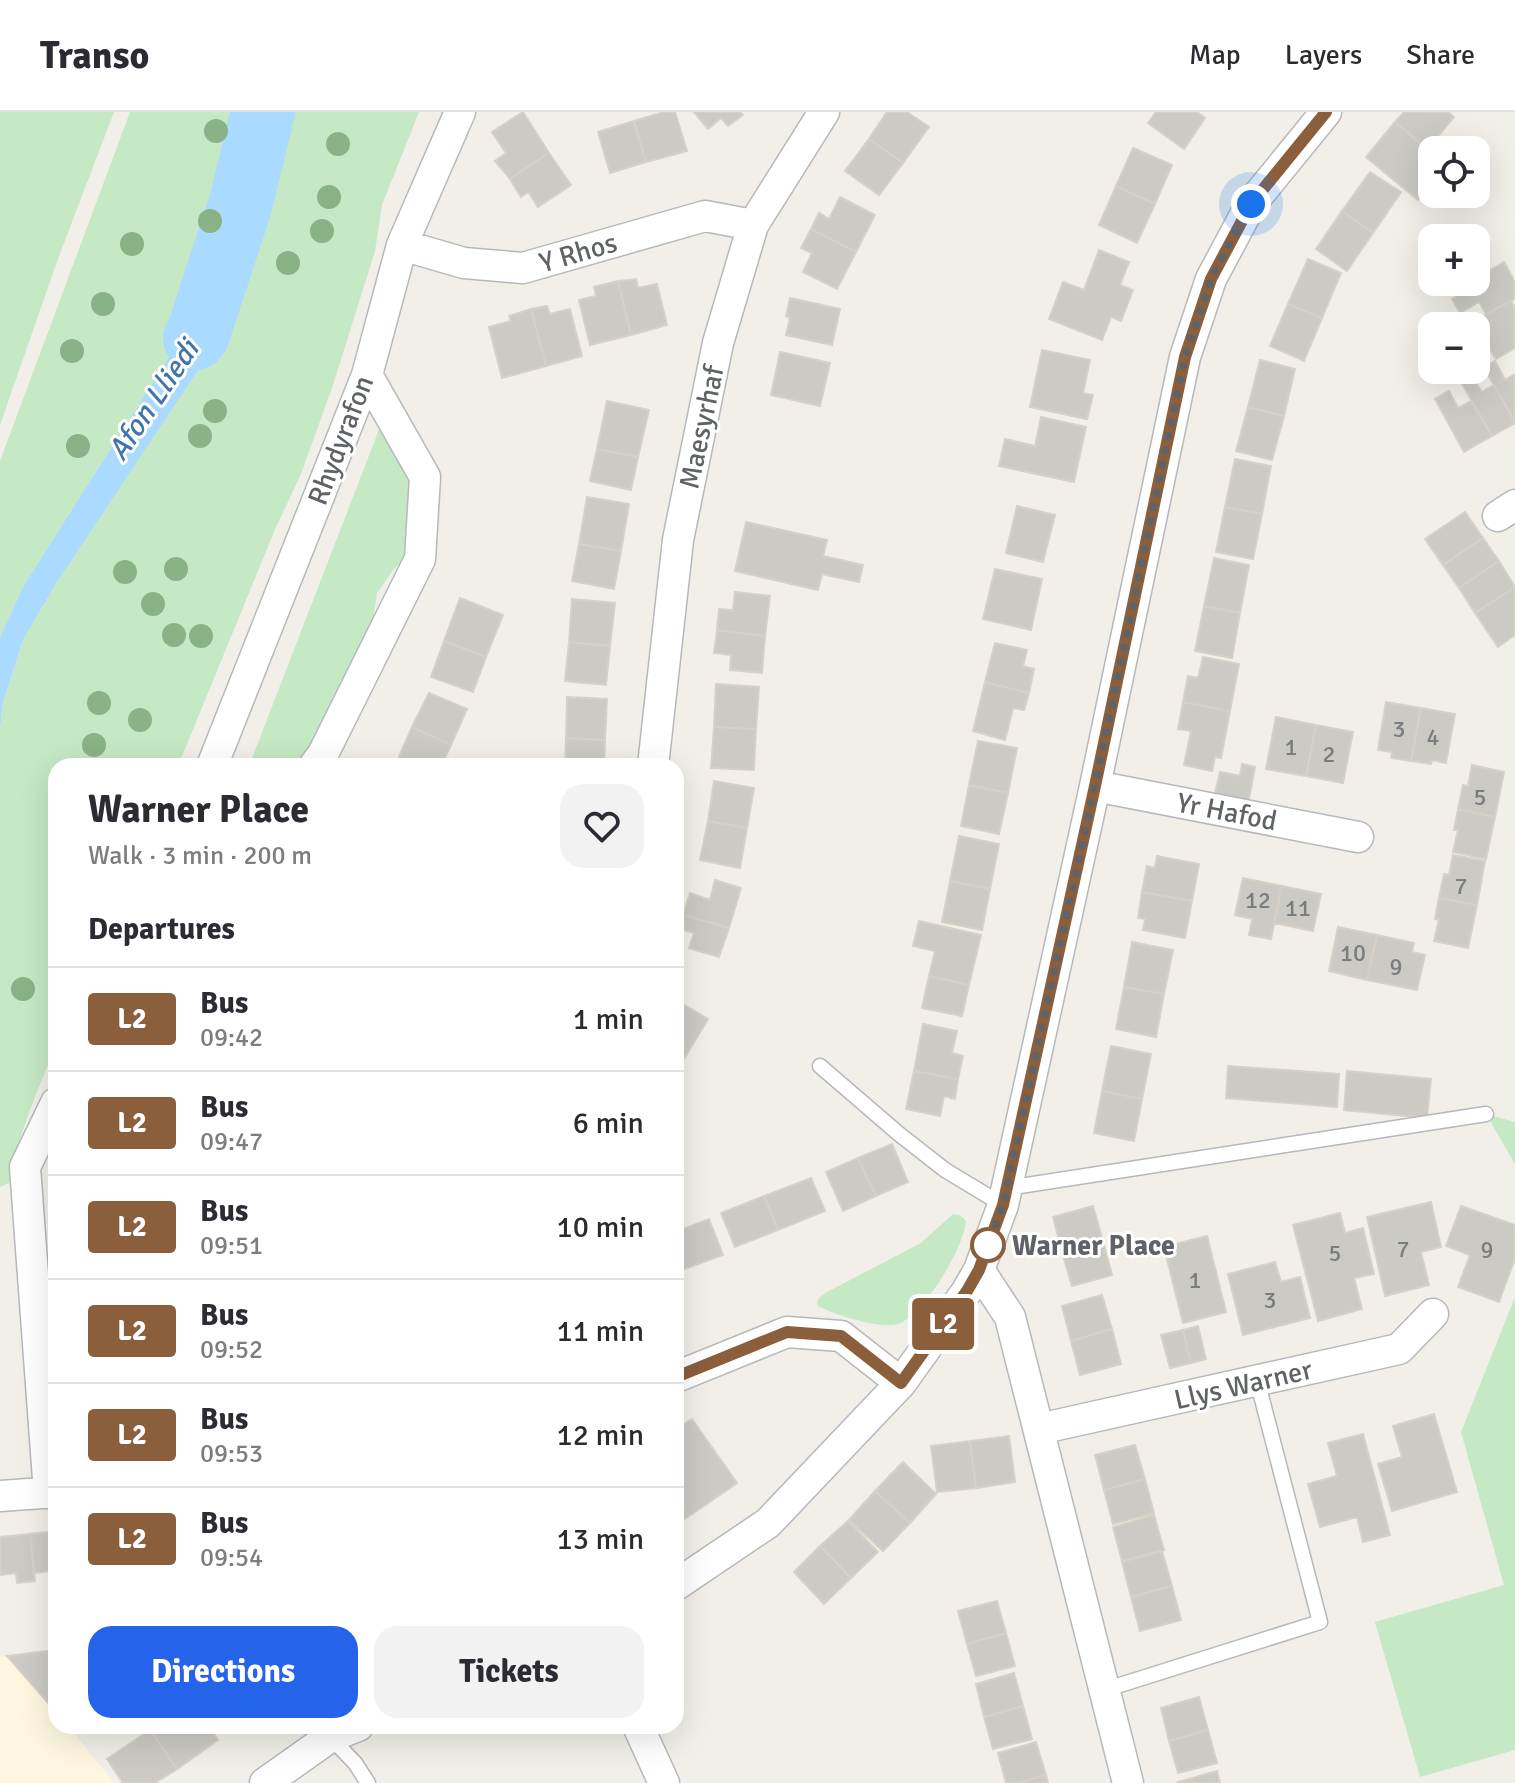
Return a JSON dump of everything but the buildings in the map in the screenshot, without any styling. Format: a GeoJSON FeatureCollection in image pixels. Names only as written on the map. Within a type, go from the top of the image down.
{"type":"FeatureCollection","features":[{"type":"Feature","properties":{"kind":"street","name":"Rhydyrafon"},"geometry":{"type":"LineString","coordinates":[[215,758],[367,375],[402,245],[460,112]]}},
{"type":"Feature","properties":{"kind":"street","name":"Maesyrhaf"},"geometry":{"type":"LineString","coordinates":[[654,758],[678,540],[718,343],[753,225],[824,112]]}},
{"type":"Feature","properties":{"kind":"street"},"geometry":{"type":"LineString","coordinates":[[684,1580],[768,1523],[901,1383],[979,1270],[1005,1196],[1185,357],[1211,279],[1251,204],[1326,112]]}},
{"type":"Feature","properties":{"kind":"street","name":"Y Rhos"},"geometry":{"type":"LineString","coordinates":[[402,245],[464,263],[523,268],[705,216],[753,225]]}},
{"type":"Feature","properties":{"kind":"street"},"geometry":{"type":"LineString","coordinates":[[320,758],[420,559],[425,477],[367,375]]}},
{"type":"Feature","properties":{"kind":"street","name":"Yr Hafod"},"geometry":{"type":"LineString","coordinates":[[1095,786],[1358,837]]}},
{"type":"Feature","properties":{"kind":"street"},"geometry":{"type":"LineString","coordinates":[[48,1120],[25,1167],[48,1445]]}},
{"type":"Feature","properties":{"kind":"street"},"geometry":{"type":"LineString","coordinates":[[979,1270],[1010,1317],[1128,1783]]}},
{"type":"Feature","properties":{"kind":"street","name":"Llys Warner"},"geometry":{"type":"LineString","coordinates":[[1039,1429],[1399,1349],[1433,1314]]}},
{"type":"Feature","properties":{"kind":"street"},"geometry":{"type":"LineString","coordinates":[[684,1374],[787,1332],[841,1336],[901,1383]]}},
{"type":"Feature","properties":{"kind":"street"},"geometry":{"type":"LineString","coordinates":[[0,1496],[48,1493]]}},
{"type":"Feature","properties":{"kind":"street"},"geometry":{"type":"LineString","coordinates":[[265,1783],[338,1734]]}},
{"type":"Feature","properties":{"kind":"street"},"geometry":{"type":"LineString","coordinates":[[642,1734],[664,1783]]}},
{"type":"Feature","properties":{"kind":"lane"},"geometry":{"type":"LineString","coordinates":[[820,1066],[945,1170],[1005,1196],[1486,1114]]}},
{"type":"Feature","properties":{"kind":"lane"},"geometry":{"type":"LineString","coordinates":[[1104,1690],[1320,1622],[1257,1380]]}},
{"type":"Feature","properties":{"kind":"lane"},"geometry":{"type":"LineString","coordinates":[[330,1737],[355,1763],[368,1783]]}},
{"type":"Feature","properties":{"kind":"shaded area"},"geometry":{"type":"Polygon","coordinates":[[[48,1651],[48,1734],[75,1734],[114,1783],[0,1783],[0,1657],[48,1651]]]}},
{"type":"Feature","properties":{"kind":"green space"},"geometry":{"type":"Polygon","coordinates":[[[0,112],[114,112],[0,425],[0,112]]]}},
{"type":"Feature","properties":{"kind":"green space"},"geometry":{"type":"Polygon","coordinates":[[[130,112],[258,112],[230,241],[188,327],[24,585],[0,637],[0,461],[130,112]]]}},
{"type":"Feature","properties":{"kind":"green space"},"geometry":{"type":"Polygon","coordinates":[[[291,112],[419,112],[382,205],[375,251],[301,474],[276,527],[181,758],[48,758],[48,1065],[28,1114],[9,1183],[0,1187],[0,730],[3,702],[23,640],[248,275],[291,112]]]}},
{"type":"Feature","properties":{"kind":"green space"},"geometry":{"type":"Polygon","coordinates":[[[382,422],[407,457],[411,497],[409,555],[394,569],[377,593],[372,628],[358,663],[343,678],[332,698],[332,721],[311,758],[252,758],[382,422]]]}},
{"type":"Feature","properties":{"kind":"green space"},"geometry":{"type":"Polygon","coordinates":[[[1486,1114],[1515,1122],[1515,1164],[1486,1114]]]}},
{"type":"Feature","properties":{"kind":"green space"},"geometry":{"type":"Polygon","coordinates":[[[953,1214],[960,1215],[966,1221],[958,1247],[941,1280],[908,1318],[898,1324],[881,1325],[846,1317],[818,1306],[820,1297],[827,1292],[921,1243],[953,1214]]]}},
{"type":"Feature","properties":{"kind":"green space"},"geometry":{"type":"Polygon","coordinates":[[[1515,1297],[1515,1750],[1420,1777],[1375,1622],[1504,1585],[1461,1432],[1515,1297]]]}},
{"type":"Feature","properties":{"kind":"water"},"geometry":{"type":"Polygon","coordinates":[[[258,112],[291,112],[248,275],[224,331],[57,582],[23,640],[3,702],[0,730],[0,637],[24,585],[188,327],[211,282],[230,241],[258,112]]]}},
{"type":"Feature","properties":{"kind":"waterway","name":"Afon Lliedi"},"geometry":{"type":"LineString","coordinates":[[195,338],[240,206],[263,112]]}},
{"type":"Feature","properties":{"kind":"bus line","name":"L2"},"geometry":{"type":"LineString","coordinates":[[684,1374],[787,1332],[841,1336],[901,1383],[979,1270],[1003,1205],[1185,357],[1211,279],[1251,204],[1326,112]]}},
{"type":"Feature","properties":{"kind":"place","name":"Warner Place"},"geometry":{"type":"Point","coordinates":[988,1245]}},
{"type":"Feature","properties":{"kind":"route"},"geometry":{"type":"LineString","coordinates":[[988,1245],[987,1248],[1003,1205],[1185,357],[1211,279],[1251,204]]}}]}
